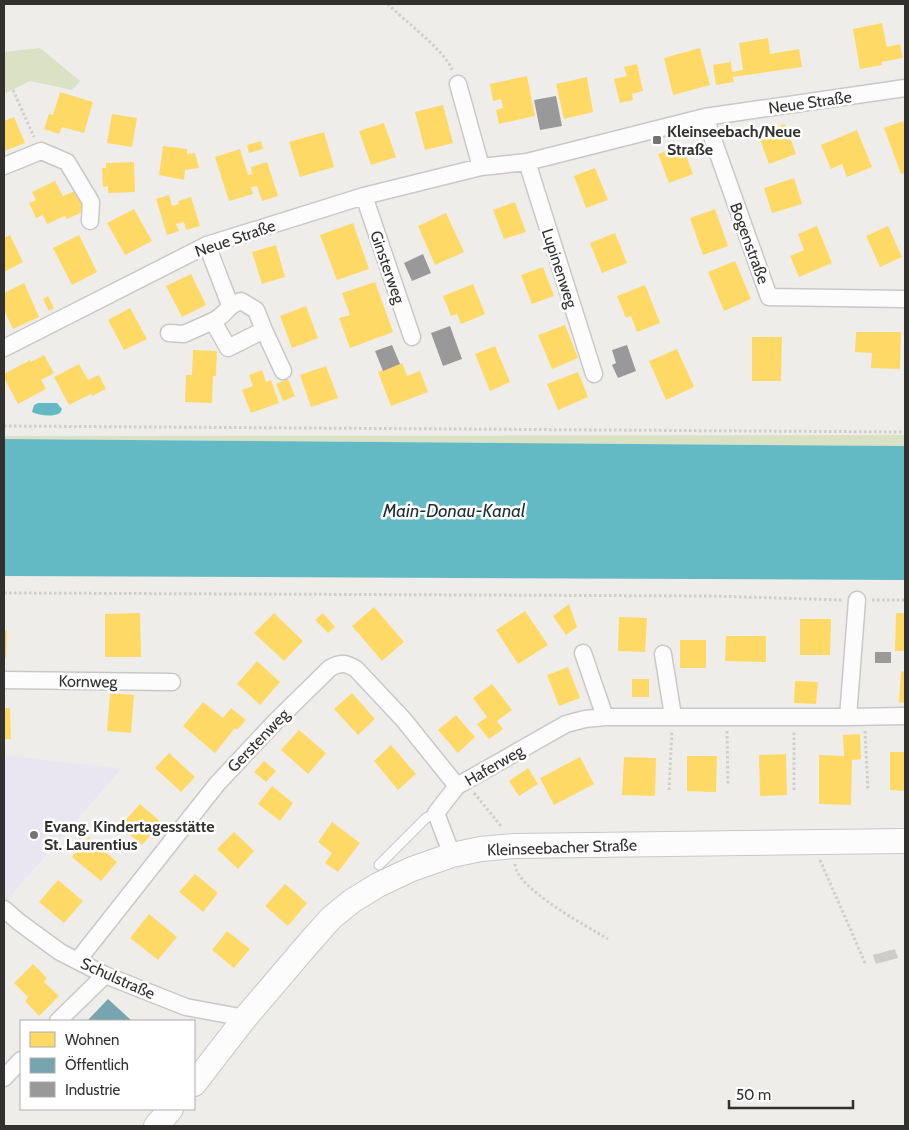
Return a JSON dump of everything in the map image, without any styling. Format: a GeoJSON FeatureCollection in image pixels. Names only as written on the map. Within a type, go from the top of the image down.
{"type":"FeatureCollection","features":[{"type":"Feature","properties":{"kind":"street"},"geometry":{"type":"LineString","coordinates":[[458,84],[482,167]]}},
{"type":"Feature","properties":{"kind":"street","name":"Neue Straße"},"geometry":{"type":"LineString","coordinates":[[4,348],[207,245],[364,196],[482,167],[527,162],[705,117],[905,88]]}},
{"type":"Feature","properties":{"kind":"street","name":"Bogenstraße"},"geometry":{"type":"LineString","coordinates":[[705,117],[769,297],[905,299]]}},
{"type":"Feature","properties":{"kind":"street"},"geometry":{"type":"LineString","coordinates":[[4,166],[41,151],[67,162],[91,202],[90,221]]}},
{"type":"Feature","properties":{"kind":"street","name":"Lupinenweg"},"geometry":{"type":"LineString","coordinates":[[527,162],[594,374]]}},
{"type":"Feature","properties":{"kind":"street","name":"Ginsterweg"},"geometry":{"type":"LineString","coordinates":[[364,196],[412,338]]}},
{"type":"Feature","properties":{"kind":"street"},"geometry":{"type":"LineString","coordinates":[[207,245],[230,305]]}},
{"type":"Feature","properties":{"kind":"street"},"geometry":{"type":"LineString","coordinates":[[169,333],[184,334],[222,317],[230,305],[241,301],[256,310],[283,371]]}},
{"type":"Feature","properties":{"kind":"street"},"geometry":{"type":"LineString","coordinates":[[213,321],[228,348],[264,330]]}},
{"type":"Feature","properties":{"kind":"street"},"geometry":{"type":"LineString","coordinates":[[856,717],[858,600]]}},
{"type":"Feature","properties":{"kind":"street"},"geometry":{"type":"LineString","coordinates":[[583,653],[605,717]]}},
{"type":"Feature","properties":{"kind":"street"},"geometry":{"type":"LineString","coordinates":[[663,654],[673,716]]}},
{"type":"Feature","properties":{"kind":"street","name":"Gerstenweg"},"geometry":{"type":"LineString","coordinates":[[78,960],[217,784],[275,722],[330,668],[338,664],[347,664],[363,676],[461,784]]}},
{"type":"Feature","properties":{"kind":"street","name":"Kornweg"},"geometry":{"type":"LineString","coordinates":[[4,680],[172,682]]}},
{"type":"Feature","properties":{"kind":"street","name":"Haferweg"},"geometry":{"type":"LineString","coordinates":[[436,813],[461,784],[566,724],[585,719],[673,716],[905,716]]}},
{"type":"Feature","properties":{"kind":"street"},"geometry":{"type":"LineString","coordinates":[[436,813],[452,855]]}},
{"type":"Feature","properties":{"kind":"street","name":"Kleinseebacher Straße"},"geometry":{"type":"LineString","coordinates":[[195,1083],[245,1018],[330,918],[352,901],[378,885],[412,869],[452,855],[480,849],[514,846],[905,840]]}},
{"type":"Feature","properties":{"kind":"street","name":"Schulstraße"},"geometry":{"type":"LineString","coordinates":[[4,909],[60,952],[105,975],[186,1007],[245,1018]]}},
{"type":"Feature","properties":{"kind":"street"},"geometry":{"type":"LineString","coordinates":[[59,1020],[105,975]]}},
{"type":"Feature","properties":{"kind":"street"},"geometry":{"type":"LineString","coordinates":[[4,1078],[20,1061]]}},
{"type":"Feature","properties":{"kind":"street"},"geometry":{"type":"LineString","coordinates":[[156,1126],[170,1110]]}},
{"type":"Feature","properties":{"kind":"lane"},"geometry":{"type":"LineString","coordinates":[[379,865],[426,818],[436,813]]}},
{"type":"Feature","properties":{"kind":"path"},"geometry":{"type":"LineString","coordinates":[[388,4],[401,18],[442,53],[450,63],[458,84]]}},
{"type":"Feature","properties":{"kind":"path"},"geometry":{"type":"LineString","coordinates":[[13,90],[41,151]]}},
{"type":"Feature","properties":{"kind":"path"},"geometry":{"type":"LineString","coordinates":[[4,426],[905,432]]}},
{"type":"Feature","properties":{"kind":"path"},"geometry":{"type":"LineString","coordinates":[[4,593],[711,596],[905,600]]}},
{"type":"Feature","properties":{"kind":"path"},"geometry":{"type":"LineString","coordinates":[[668,790],[673,716]]}},
{"type":"Feature","properties":{"kind":"path"},"geometry":{"type":"LineString","coordinates":[[726,717],[728,786]]}},
{"type":"Feature","properties":{"kind":"path"},"geometry":{"type":"LineString","coordinates":[[794,717],[794,790]]}},
{"type":"Feature","properties":{"kind":"path"},"geometry":{"type":"LineString","coordinates":[[856,717],[868,791]]}},
{"type":"Feature","properties":{"kind":"path"},"geometry":{"type":"LineString","coordinates":[[461,784],[500,826]]}},
{"type":"Feature","properties":{"kind":"path"},"geometry":{"type":"LineString","coordinates":[[514,846],[515,868],[521,879],[534,892],[608,939]]}},
{"type":"Feature","properties":{"kind":"path"},"geometry":{"type":"LineString","coordinates":[[825,871],[866,965]]}},
{"type":"Feature","properties":{"kind":"shaded area","name":"Evang. Kindertagesstätte St. Laurentius"},"geometry":{"type":"Polygon","coordinates":[[[4,755],[121,769],[5,902],[4,900],[4,755]]]}},
{"type":"Feature","properties":{"kind":"green space"},"geometry":{"type":"Polygon","coordinates":[[[40,48],[80,81],[72,90],[30,81],[4,94],[4,52],[40,48]]]}},
{"type":"Feature","properties":{"kind":"green space"},"geometry":{"type":"Polygon","coordinates":[[[905,435],[905,446],[4,439],[4,436],[905,435]]]}},
{"type":"Feature","properties":{"kind":"water"},"geometry":{"type":"Polygon","coordinates":[[[38,403],[57,403],[62,409],[60,413],[46,416],[32,412],[34,405],[38,403]]]}},
{"type":"Feature","properties":{"kind":"water","name":"Main-Donau-Kanal"},"geometry":{"type":"Polygon","coordinates":[[[4,439],[905,446],[905,580],[4,576],[4,439]]]}},
{"type":"Feature","properties":{"kind":"building: Wohnen"},"geometry":{"type":"Polygon","coordinates":[[[882,23],[887,47],[900,44],[903,58],[881,62],[882,65],[860,69],[853,29],[882,23]]]}},
{"type":"Feature","properties":{"kind":"building: Wohnen"},"geometry":{"type":"Polygon","coordinates":[[[768,38],[770,54],[799,49],[802,67],[733,77],[734,82],[716,85],[713,65],[731,62],[732,72],[743,70],[739,43],[768,38]]]}},
{"type":"Feature","properties":{"kind":"building: Wohnen"},"geometry":{"type":"Polygon","coordinates":[[[700,48],[710,85],[673,95],[664,58],[700,48]]]}},
{"type":"Feature","properties":{"kind":"building: Wohnen"},"geometry":{"type":"Polygon","coordinates":[[[637,64],[643,91],[632,94],[633,100],[620,103],[614,79],[627,76],[624,67],[637,64]]]}},
{"type":"Feature","properties":{"kind":"building: Wohnen"},"geometry":{"type":"Polygon","coordinates":[[[527,76],[535,116],[499,124],[496,110],[503,108],[501,99],[493,101],[490,84],[527,76]]]}},
{"type":"Feature","properties":{"kind":"building: Wohnen"},"geometry":{"type":"Polygon","coordinates":[[[587,77],[593,112],[564,119],[556,84],[587,77]]]}},
{"type":"Feature","properties":{"kind":"building: Wohnen"},"geometry":{"type":"Polygon","coordinates":[[[60,92],[93,102],[84,133],[62,127],[59,134],[44,129],[49,114],[53,115],[60,92]]]}},
{"type":"Feature","properties":{"kind":"building: Wohnen"},"geometry":{"type":"Polygon","coordinates":[[[443,105],[453,143],[425,150],[415,112],[443,105]]]}},
{"type":"Feature","properties":{"kind":"building: Wohnen"},"geometry":{"type":"Polygon","coordinates":[[[112,114],[137,118],[132,147],[107,143],[112,114]]]}},
{"type":"Feature","properties":{"kind":"building: Wohnen"},"geometry":{"type":"Polygon","coordinates":[[[14,117],[25,143],[4,151],[4,121],[14,117]]]}},
{"type":"Feature","properties":{"kind":"building: Wohnen"},"geometry":{"type":"Polygon","coordinates":[[[903,121],[905,126],[905,173],[901,174],[884,128],[903,121]]]}},
{"type":"Feature","properties":{"kind":"building: Wohnen"},"geometry":{"type":"Polygon","coordinates":[[[384,123],[396,157],[371,165],[359,131],[384,123]]]}},
{"type":"Feature","properties":{"kind":"building: Wohnen"},"geometry":{"type":"Polygon","coordinates":[[[785,124],[796,154],[769,164],[758,134],[785,124]]]}},
{"type":"Feature","properties":{"kind":"building: Wohnen"},"geometry":{"type":"Polygon","coordinates":[[[857,130],[872,167],[847,177],[842,164],[831,169],[821,145],[857,130]]]}},
{"type":"Feature","properties":{"kind":"building: Wohnen"},"geometry":{"type":"Polygon","coordinates":[[[324,132],[334,167],[300,177],[289,142],[324,132]]]}},
{"type":"Feature","properties":{"kind":"building: Wohnen"},"geometry":{"type":"Polygon","coordinates":[[[261,141],[263,149],[249,153],[247,145],[261,141]]]}},
{"type":"Feature","properties":{"kind":"building: Wohnen"},"geometry":{"type":"Polygon","coordinates":[[[682,145],[693,174],[669,183],[658,154],[682,145]]]}},
{"type":"Feature","properties":{"kind":"building: Wohnen"},"geometry":{"type":"Polygon","coordinates":[[[163,146],[187,149],[187,154],[195,153],[199,168],[185,170],[184,180],[159,175],[163,146]]]}},
{"type":"Feature","properties":{"kind":"building: Wohnen"},"geometry":{"type":"Polygon","coordinates":[[[240,149],[248,175],[252,174],[251,167],[267,162],[278,196],[262,201],[257,186],[251,187],[253,194],[229,201],[215,157],[240,149]]]}},
{"type":"Feature","properties":{"kind":"building: Wohnen"},"geometry":{"type":"Polygon","coordinates":[[[134,162],[135,192],[108,193],[108,186],[103,187],[102,168],[106,168],[106,163],[134,162]]]}},
{"type":"Feature","properties":{"kind":"building: Wohnen"},"geometry":{"type":"Polygon","coordinates":[[[595,168],[608,200],[586,208],[574,176],[595,168]]]}},
{"type":"Feature","properties":{"kind":"building: Wohnen"},"geometry":{"type":"Polygon","coordinates":[[[794,178],[802,204],[772,213],[764,188],[794,178]]]}},
{"type":"Feature","properties":{"kind":"building: Wohnen"},"geometry":{"type":"Polygon","coordinates":[[[55,181],[63,196],[77,190],[87,210],[67,219],[65,216],[47,224],[43,215],[36,218],[29,203],[36,200],[32,192],[55,181]]]}},
{"type":"Feature","properties":{"kind":"building: Wohnen"},"geometry":{"type":"Polygon","coordinates":[[[169,195],[172,206],[179,204],[178,201],[191,197],[200,226],[186,230],[184,222],[176,224],[179,231],[167,235],[156,199],[169,195]]]}},
{"type":"Feature","properties":{"kind":"building: Wohnen"},"geometry":{"type":"Polygon","coordinates":[[[515,202],[526,232],[504,239],[493,210],[515,202]]]}},
{"type":"Feature","properties":{"kind":"building: Wohnen"},"geometry":{"type":"Polygon","coordinates":[[[134,209],[152,241],[125,255],[107,223],[134,209]]]}},
{"type":"Feature","properties":{"kind":"building: Wohnen"},"geometry":{"type":"Polygon","coordinates":[[[715,209],[728,246],[703,255],[690,218],[715,209]]]}},
{"type":"Feature","properties":{"kind":"building: Wohnen"},"geometry":{"type":"Polygon","coordinates":[[[446,213],[464,252],[435,265],[418,226],[446,213]]]}},
{"type":"Feature","properties":{"kind":"building: Wohnen"},"geometry":{"type":"Polygon","coordinates":[[[353,223],[369,269],[337,280],[320,235],[353,223]]]}},
{"type":"Feature","properties":{"kind":"building: Wohnen"},"geometry":{"type":"Polygon","coordinates":[[[817,226],[832,263],[799,277],[790,256],[804,250],[798,234],[817,226]]]}},
{"type":"Feature","properties":{"kind":"building: Wohnen"},"geometry":{"type":"Polygon","coordinates":[[[888,226],[902,257],[880,267],[866,236],[888,226]]]}},
{"type":"Feature","properties":{"kind":"building: Wohnen"},"geometry":{"type":"Polygon","coordinates":[[[615,233],[627,263],[602,273],[590,243],[615,233]]]}},
{"type":"Feature","properties":{"kind":"building: Wohnen"},"geometry":{"type":"Polygon","coordinates":[[[10,235],[23,262],[4,272],[4,238],[10,235]]]}},
{"type":"Feature","properties":{"kind":"building: Wohnen"},"geometry":{"type":"Polygon","coordinates":[[[79,235],[97,272],[72,285],[53,248],[79,235]]]}},
{"type":"Feature","properties":{"kind":"building: Wohnen"},"geometry":{"type":"Polygon","coordinates":[[[276,245],[285,277],[262,284],[252,252],[276,245]]]}},
{"type":"Feature","properties":{"kind":"building: Wohnen"},"geometry":{"type":"Polygon","coordinates":[[[735,261],[751,299],[724,311],[708,272],[735,261]]]}},
{"type":"Feature","properties":{"kind":"building: Wohnen"},"geometry":{"type":"Polygon","coordinates":[[[543,267],[554,296],[532,304],[521,275],[543,267]]]}},
{"type":"Feature","properties":{"kind":"building: Wohnen"},"geometry":{"type":"Polygon","coordinates":[[[191,274],[206,305],[182,317],[166,286],[191,274]]]}},
{"type":"Feature","properties":{"kind":"building: Wohnen"},"geometry":{"type":"Polygon","coordinates":[[[375,282],[393,332],[350,348],[339,318],[350,315],[342,293],[375,282]]]}},
{"type":"Feature","properties":{"kind":"building: Wohnen"},"geometry":{"type":"Polygon","coordinates":[[[24,283],[39,317],[13,329],[4,310],[4,293],[24,283]]]}},
{"type":"Feature","properties":{"kind":"building: Wohnen"},"geometry":{"type":"Polygon","coordinates":[[[473,284],[485,314],[461,324],[457,314],[451,316],[443,296],[473,284]]]}},
{"type":"Feature","properties":{"kind":"building: Wohnen"},"geometry":{"type":"Polygon","coordinates":[[[645,285],[660,323],[637,332],[631,316],[626,318],[617,296],[645,285]]]}},
{"type":"Feature","properties":{"kind":"building: Wohnen"},"geometry":{"type":"Polygon","coordinates":[[[48,296],[54,308],[49,311],[43,299],[48,296]]]}},
{"type":"Feature","properties":{"kind":"building: Wohnen"},"geometry":{"type":"Polygon","coordinates":[[[306,306],[318,338],[292,348],[280,316],[306,306]]]}},
{"type":"Feature","properties":{"kind":"building: Wohnen"},"geometry":{"type":"Polygon","coordinates":[[[130,308],[147,339],[124,350],[108,320],[130,308]]]}},
{"type":"Feature","properties":{"kind":"building: Wohnen"},"geometry":{"type":"Polygon","coordinates":[[[565,325],[578,358],[552,369],[538,335],[565,325]]]}},
{"type":"Feature","properties":{"kind":"building: Wohnen"},"geometry":{"type":"Polygon","coordinates":[[[856,332],[901,332],[900,369],[871,368],[872,353],[855,352],[856,332]]]}},
{"type":"Feature","properties":{"kind":"building: Wohnen"},"geometry":{"type":"Polygon","coordinates":[[[752,337],[782,337],[781,381],[752,381],[752,337]]]}},
{"type":"Feature","properties":{"kind":"building: Wohnen"},"geometry":{"type":"Polygon","coordinates":[[[495,346],[510,382],[490,391],[475,354],[495,346]]]}},
{"type":"Feature","properties":{"kind":"building: Wohnen"},"geometry":{"type":"Polygon","coordinates":[[[677,349],[694,387],[666,400],[649,361],[677,349]]]}},
{"type":"Feature","properties":{"kind":"building: Wohnen"},"geometry":{"type":"Polygon","coordinates":[[[193,350],[217,351],[216,376],[213,376],[212,403],[185,402],[186,375],[192,375],[193,350]]]}},
{"type":"Feature","properties":{"kind":"building: Wohnen"},"geometry":{"type":"Polygon","coordinates":[[[44,355],[54,373],[41,380],[46,389],[18,404],[4,378],[4,374],[44,355]]]}},
{"type":"Feature","properties":{"kind":"building: Wohnen"},"geometry":{"type":"Polygon","coordinates":[[[402,363],[407,376],[420,371],[428,392],[391,406],[378,372],[402,363]]]}},
{"type":"Feature","properties":{"kind":"building: Wohnen"},"geometry":{"type":"Polygon","coordinates":[[[79,364],[88,380],[99,375],[106,389],[69,405],[54,377],[79,364]]]}},
{"type":"Feature","properties":{"kind":"building: Wohnen"},"geometry":{"type":"Polygon","coordinates":[[[326,366],[338,398],[311,407],[300,375],[326,366]]]}},
{"type":"Feature","properties":{"kind":"building: Wohnen"},"geometry":{"type":"Polygon","coordinates":[[[262,370],[266,382],[271,380],[279,403],[251,413],[242,390],[253,386],[249,375],[262,370]]]}},
{"type":"Feature","properties":{"kind":"building: Wohnen"},"geometry":{"type":"Polygon","coordinates":[[[578,372],[588,397],[558,410],[547,384],[578,372]]]}},
{"type":"Feature","properties":{"kind":"building: Wohnen"},"geometry":{"type":"Polygon","coordinates":[[[288,379],[295,396],[283,401],[276,384],[288,379]]]}},
{"type":"Feature","properties":{"kind":"building: Wohnen"},"geometry":{"type":"Polygon","coordinates":[[[569,604],[577,627],[566,635],[553,616],[569,604]]]}},
{"type":"Feature","properties":{"kind":"building: Wohnen"},"geometry":{"type":"Polygon","coordinates":[[[374,607],[404,642],[382,661],[352,626],[374,607]]]}},
{"type":"Feature","properties":{"kind":"building: Wohnen"},"geometry":{"type":"Polygon","coordinates":[[[525,611],[548,645],[518,664],[496,630],[525,611]]]}},
{"type":"Feature","properties":{"kind":"building: Wohnen"},"geometry":{"type":"Polygon","coordinates":[[[140,613],[141,657],[105,657],[105,614],[140,613]]]}},
{"type":"Feature","properties":{"kind":"building: Wohnen"},"geometry":{"type":"Polygon","coordinates":[[[274,613],[303,641],[284,661],[254,633],[274,613]]]}},
{"type":"Feature","properties":{"kind":"building: Wohnen"},"geometry":{"type":"Polygon","coordinates":[[[323,613],[335,627],[328,633],[315,620],[323,613]]]}},
{"type":"Feature","properties":{"kind":"building: Wohnen"},"geometry":{"type":"Polygon","coordinates":[[[896,613],[905,613],[905,651],[895,651],[896,613]]]}},
{"type":"Feature","properties":{"kind":"building: Wohnen"},"geometry":{"type":"Polygon","coordinates":[[[619,617],[647,618],[645,652],[618,651],[619,617]]]}},
{"type":"Feature","properties":{"kind":"building: Wohnen"},"geometry":{"type":"Polygon","coordinates":[[[800,619],[831,619],[830,655],[800,655],[800,619]]]}},
{"type":"Feature","properties":{"kind":"building: Wohnen"},"geometry":{"type":"Polygon","coordinates":[[[4,630],[7,631],[6,658],[4,658],[4,630]]]}},
{"type":"Feature","properties":{"kind":"building: Wohnen"},"geometry":{"type":"Polygon","coordinates":[[[726,636],[766,636],[766,662],[725,661],[726,636]]]}},
{"type":"Feature","properties":{"kind":"building: Wohnen"},"geometry":{"type":"Polygon","coordinates":[[[680,640],[706,640],[706,668],[680,668],[680,640]]]}},
{"type":"Feature","properties":{"kind":"building: Wohnen"},"geometry":{"type":"Polygon","coordinates":[[[257,661],[280,682],[260,705],[237,684],[257,661]]]}},
{"type":"Feature","properties":{"kind":"building: Wohnen"},"geometry":{"type":"Polygon","coordinates":[[[568,667],[580,698],[559,706],[547,675],[568,667]]]}},
{"type":"Feature","properties":{"kind":"building: Wohnen"},"geometry":{"type":"Polygon","coordinates":[[[901,671],[905,672],[905,703],[899,702],[901,671]]]}},
{"type":"Feature","properties":{"kind":"building: Wohnen"},"geometry":{"type":"Polygon","coordinates":[[[632,679],[649,679],[649,697],[632,697],[632,679]]]}},
{"type":"Feature","properties":{"kind":"building: Wohnen"},"geometry":{"type":"Polygon","coordinates":[[[795,681],[818,682],[816,704],[794,703],[795,681]]]}},
{"type":"Feature","properties":{"kind":"building: Wohnen"},"geometry":{"type":"Polygon","coordinates":[[[492,684],[512,710],[497,721],[503,729],[489,739],[477,724],[487,717],[473,698],[492,684]]]}},
{"type":"Feature","properties":{"kind":"building: Wohnen"},"geometry":{"type":"Polygon","coordinates":[[[110,693],[134,695],[131,733],[107,731],[110,693]]]}},
{"type":"Feature","properties":{"kind":"building: Wohnen"},"geometry":{"type":"Polygon","coordinates":[[[352,693],[375,719],[358,735],[334,709],[352,693]]]}},
{"type":"Feature","properties":{"kind":"building: Wohnen"},"geometry":{"type":"Polygon","coordinates":[[[203,702],[223,718],[231,708],[246,720],[237,730],[235,728],[215,753],[183,726],[203,702]]]}},
{"type":"Feature","properties":{"kind":"building: Wohnen"},"geometry":{"type":"Polygon","coordinates":[[[4,708],[10,708],[11,739],[4,739],[4,708]]]}},
{"type":"Feature","properties":{"kind":"building: Wohnen"},"geometry":{"type":"Polygon","coordinates":[[[456,715],[475,737],[458,753],[438,730],[456,715]]]}},
{"type":"Feature","properties":{"kind":"building: Wohnen"},"geometry":{"type":"Polygon","coordinates":[[[299,730],[326,753],[308,774],[281,750],[299,730]]]}},
{"type":"Feature","properties":{"kind":"building: Wohnen"},"geometry":{"type":"Polygon","coordinates":[[[860,734],[861,759],[852,760],[851,805],[819,804],[819,755],[844,756],[843,735],[860,734]]]}},
{"type":"Feature","properties":{"kind":"building: Wohnen"},"geometry":{"type":"Polygon","coordinates":[[[391,745],[416,774],[398,790],[374,761],[391,745]]]}},
{"type":"Feature","properties":{"kind":"building: Wohnen"},"geometry":{"type":"Polygon","coordinates":[[[890,752],[905,752],[905,791],[890,790],[890,752]]]}},
{"type":"Feature","properties":{"kind":"building: Wohnen"},"geometry":{"type":"Polygon","coordinates":[[[169,753],[195,777],[181,792],[155,768],[169,753]]]}},
{"type":"Feature","properties":{"kind":"building: Wohnen"},"geometry":{"type":"Polygon","coordinates":[[[786,754],[787,795],[760,796],[759,755],[786,754]]]}},
{"type":"Feature","properties":{"kind":"building: Wohnen"},"geometry":{"type":"Polygon","coordinates":[[[687,756],[717,756],[716,792],[687,791],[687,756]]]}},
{"type":"Feature","properties":{"kind":"building: Wohnen"},"geometry":{"type":"Polygon","coordinates":[[[580,757],[594,784],[554,805],[540,778],[580,757]]]}},
{"type":"Feature","properties":{"kind":"building: Wohnen"},"geometry":{"type":"Polygon","coordinates":[[[624,757],[656,758],[655,796],[622,795],[624,757]]]}},
{"type":"Feature","properties":{"kind":"building: Wohnen"},"geometry":{"type":"Polygon","coordinates":[[[264,761],[276,771],[266,782],[254,772],[264,761]]]}},
{"type":"Feature","properties":{"kind":"building: Wohnen"},"geometry":{"type":"Polygon","coordinates":[[[528,768],[538,784],[519,796],[509,781],[528,768]]]}},
{"type":"Feature","properties":{"kind":"building: Wohnen"},"geometry":{"type":"Polygon","coordinates":[[[272,786],[293,803],[280,821],[258,804],[272,786]]]}},
{"type":"Feature","properties":{"kind":"building: Wohnen"},"geometry":{"type":"Polygon","coordinates":[[[140,804],[161,822],[142,845],[120,826],[140,804]]]}},
{"type":"Feature","properties":{"kind":"building: Wohnen"},"geometry":{"type":"Polygon","coordinates":[[[332,822],[360,843],[338,872],[325,863],[332,853],[318,842],[332,822]]]}},
{"type":"Feature","properties":{"kind":"building: Wohnen"},"geometry":{"type":"Polygon","coordinates":[[[234,832],[254,851],[238,869],[217,849],[234,832]]]}},
{"type":"Feature","properties":{"kind":"building: Wohnen"},"geometry":{"type":"Polygon","coordinates":[[[88,837],[117,862],[101,881],[72,857],[88,837]]]}},
{"type":"Feature","properties":{"kind":"building: Wohnen"},"geometry":{"type":"Polygon","coordinates":[[[195,874],[218,893],[203,912],[179,892],[195,874]]]}},
{"type":"Feature","properties":{"kind":"building: Wohnen"},"geometry":{"type":"Polygon","coordinates":[[[58,880],[83,901],[64,923],[39,902],[58,880]]]}},
{"type":"Feature","properties":{"kind":"building: Wohnen"},"geometry":{"type":"Polygon","coordinates":[[[285,884],[307,903],[288,926],[265,906],[285,884]]]}},
{"type":"Feature","properties":{"kind":"building: Wohnen"},"geometry":{"type":"Polygon","coordinates":[[[149,914],[177,937],[158,960],[130,938],[149,914]]]}},
{"type":"Feature","properties":{"kind":"building: Wohnen"},"geometry":{"type":"Polygon","coordinates":[[[227,931],[250,949],[234,968],[212,950],[227,931]]]}},
{"type":"Feature","properties":{"kind":"building: Wohnen"},"geometry":{"type":"Polygon","coordinates":[[[33,964],[47,978],[44,982],[59,996],[39,1016],[25,1001],[28,997],[14,983],[33,964]]]}},
{"type":"Feature","properties":{"kind":"building: Öffentlich"},"geometry":{"type":"Polygon","coordinates":[[[108,999],[131,1020],[88,1020],[108,999]]]}},
{"type":"Feature","properties":{"kind":"building: Industrie"},"geometry":{"type":"Polygon","coordinates":[[[556,96],[562,126],[540,130],[534,100],[556,96]]]}},
{"type":"Feature","properties":{"kind":"building: Industrie"},"geometry":{"type":"Polygon","coordinates":[[[423,254],[431,273],[412,281],[404,263],[423,254]]]}},
{"type":"Feature","properties":{"kind":"building: Industrie"},"geometry":{"type":"Polygon","coordinates":[[[450,326],[462,359],[443,366],[431,333],[450,326]]]}},
{"type":"Feature","properties":{"kind":"building: Industrie"},"geometry":{"type":"Polygon","coordinates":[[[392,345],[400,364],[383,371],[375,351],[392,345]]]}},
{"type":"Feature","properties":{"kind":"building: Industrie"},"geometry":{"type":"Polygon","coordinates":[[[627,345],[636,371],[618,378],[612,365],[616,363],[612,350],[627,345]]]}},
{"type":"Feature","properties":{"kind":"building: Industrie"},"geometry":{"type":"Polygon","coordinates":[[[875,652],[891,652],[891,663],[875,663],[875,652]]]}},
{"type":"Feature","properties":{"kind":"building: Sonstige"},"geometry":{"type":"Polygon","coordinates":[[[895,949],[898,958],[876,964],[873,955],[895,949]]]}},
{"type":"Feature","properties":{"kind":"place","name":"Kleinseebach/Neue Straße"},"geometry":{"type":"Point","coordinates":[657,140]}},
{"type":"Feature","properties":{"kind":"place","name":"Evang. Kindertagesstätte St. Laurentius"},"geometry":{"type":"Point","coordinates":[34,835]}}]}
